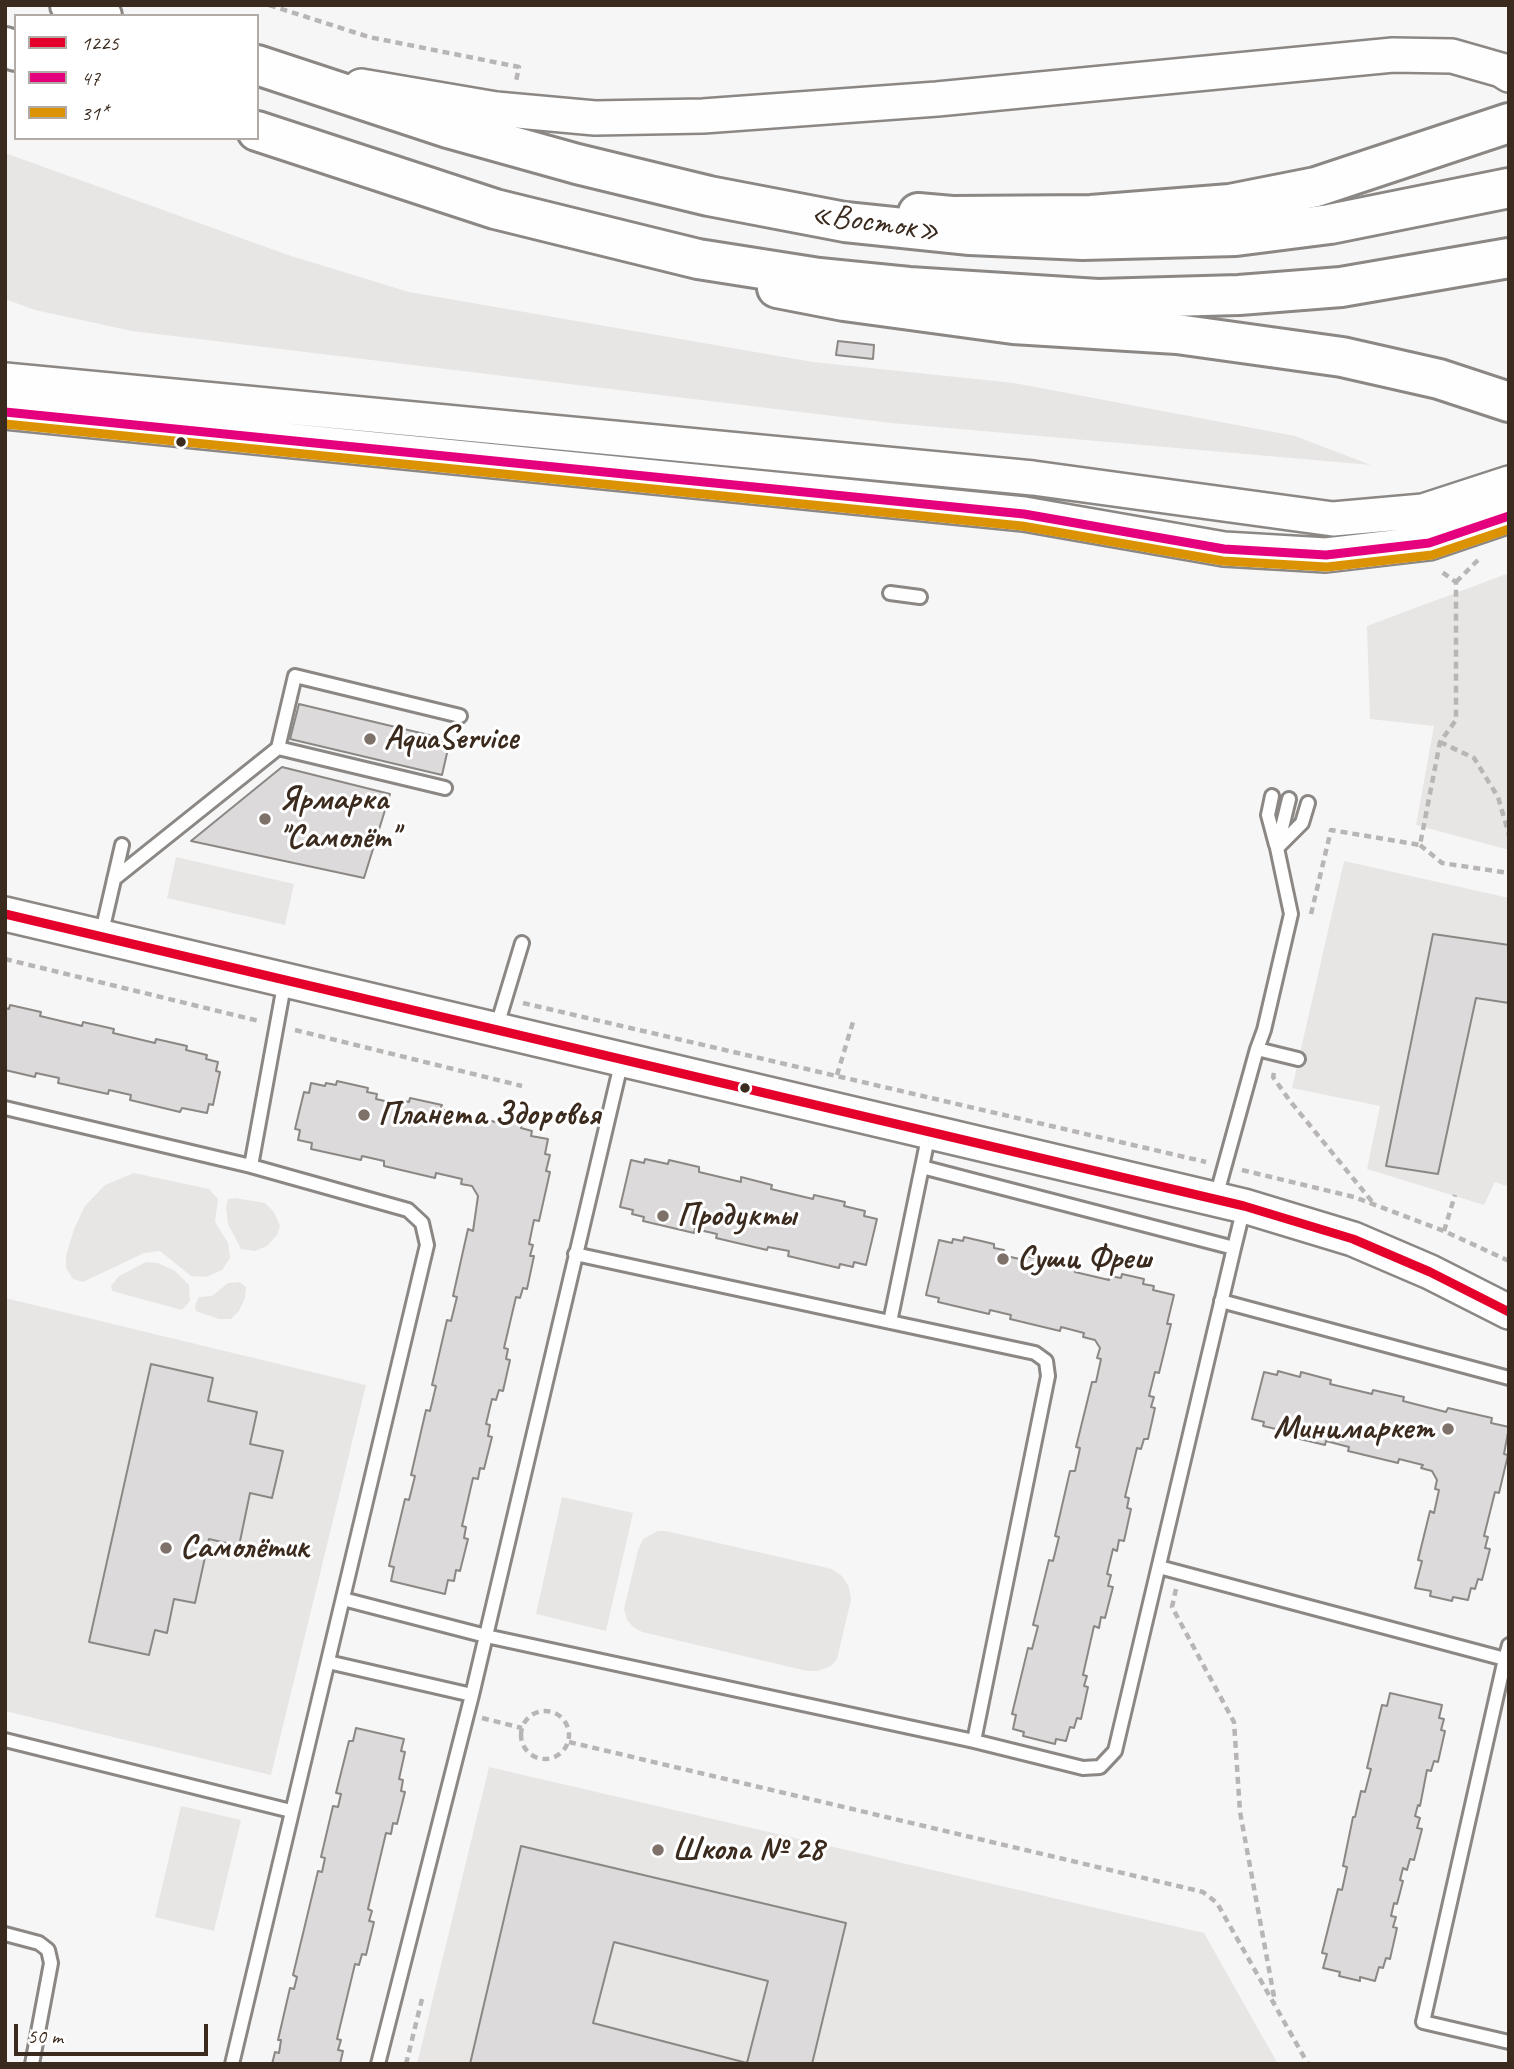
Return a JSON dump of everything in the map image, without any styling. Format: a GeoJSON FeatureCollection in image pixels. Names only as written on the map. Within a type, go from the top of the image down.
{"type":"FeatureCollection","features":[{"type":"Feature","properties":{"kind":"main road"},"geometry":{"type":"LineString","coordinates":[[70,5],[97,14]]}},
{"type":"Feature","properties":{"kind":"main road"},"geometry":{"type":"LineString","coordinates":[[270,69],[496,109],[595,118],[703,116],[937,99],[1393,55],[1452,56],[1501,70],[1509,75]]}},
{"type":"Feature","properties":{"kind":"main road","name":"«Восток»"},"geometry":{"type":"LineString","coordinates":[[270,69],[460,132],[577,164],[730,200],[845,222],[970,235],[1083,240],[1250,234],[1330,224],[1509,188]]}},
{"type":"Feature","properties":{"kind":"main road"},"geometry":{"type":"LineString","coordinates":[[730,200],[952,216],[1091,215],[1230,204],[1316,187],[1509,123]]}},
{"type":"Feature","properties":{"kind":"main road","name":"«Восток»"},"geometry":{"type":"LineString","coordinates":[[259,132],[495,209],[698,259],[819,278],[909,287],[1098,299],[1239,295],[1341,287],[1509,258]]}},
{"type":"Feature","properties":{"kind":"main road"},"geometry":{"type":"LineString","coordinates":[[495,209],[709,275],[830,299],[1013,324],[1177,334],[1342,358],[1439,379],[1509,402]]}},
{"type":"Feature","properties":{"kind":"main road"},"geometry":{"type":"LineString","coordinates":[[5,380],[1033,478],[1333,519],[1423,511],[1509,482]]}},
{"type":"Feature","properties":{"kind":"main road"},"geometry":{"type":"LineString","coordinates":[[5,412],[1024,513],[1224,549],[1326,555],[1429,543],[1509,516]]}},
{"type":"Feature","properties":{"kind":"main road"},"geometry":{"type":"LineString","coordinates":[[5,914],[1230,1203],[1353,1238],[1430,1272],[1509,1312]]}},
{"type":"Feature","properties":{"kind":"lane"},"geometry":{"type":"LineString","coordinates":[[890,593],[920,597]]}},
{"type":"Feature","properties":{"kind":"lane"},"geometry":{"type":"LineString","coordinates":[[114,879],[278,748],[295,677],[460,716]]}},
{"type":"Feature","properties":{"kind":"lane"},"geometry":{"type":"LineString","coordinates":[[278,748],[444,788]]}},
{"type":"Feature","properties":{"kind":"lane"},"geometry":{"type":"LineString","coordinates":[[343,1599],[486,1636],[974,1741],[1083,1768],[1100,1766],[1115,1751],[1234,1248],[1230,1203],[1257,1049],[1264,1030],[1290,914],[1268,815],[1272,796]]}},
{"type":"Feature","properties":{"kind":"lane"},"geometry":{"type":"LineString","coordinates":[[1277,848],[1289,799]]}},
{"type":"Feature","properties":{"kind":"lane"},"geometry":{"type":"LineString","coordinates":[[1277,848],[1302,823],[1308,803]]}},
{"type":"Feature","properties":{"kind":"lane"},"geometry":{"type":"LineString","coordinates":[[101,937],[122,845]]}},
{"type":"Feature","properties":{"kind":"lane"},"geometry":{"type":"LineString","coordinates":[[496,1030],[522,943]]}},
{"type":"Feature","properties":{"kind":"lane"},"geometry":{"type":"LineString","coordinates":[[251,1166],[285,980]]}},
{"type":"Feature","properties":{"kind":"lane"},"geometry":{"type":"LineString","coordinates":[[1257,1049],[1298,1059]]}},
{"type":"Feature","properties":{"kind":"lane"},"geometry":{"type":"LineString","coordinates":[[378,2064],[472,1695],[622,1060]]}},
{"type":"Feature","properties":{"kind":"lane"},"geometry":{"type":"LineString","coordinates":[[5,1108],[251,1166],[408,1210],[422,1223],[427,1245],[232,2064]]}},
{"type":"Feature","properties":{"kind":"lane"},"geometry":{"type":"LineString","coordinates":[[890,1322],[929,1132]]}},
{"type":"Feature","properties":{"kind":"lane"},"geometry":{"type":"LineString","coordinates":[[922,1167],[1234,1248]]}},
{"type":"Feature","properties":{"kind":"lane"},"geometry":{"type":"LineString","coordinates":[[575,1254],[1035,1353],[1046,1361],[1048,1376],[974,1741]]}},
{"type":"Feature","properties":{"kind":"lane"},"geometry":{"type":"LineString","coordinates":[[1221,1301],[1509,1378]]}},
{"type":"Feature","properties":{"kind":"lane"},"geometry":{"type":"LineString","coordinates":[[1158,1567],[1505,1659]]}},
{"type":"Feature","properties":{"kind":"lane"},"geometry":{"type":"LineString","coordinates":[[1509,1645],[1423,2022],[1509,2042]]}},
{"type":"Feature","properties":{"kind":"lane"},"geometry":{"type":"LineString","coordinates":[[328,1662],[472,1695]]}},
{"type":"Feature","properties":{"kind":"lane"},"geometry":{"type":"LineString","coordinates":[[5,1740],[291,1811]]}},
{"type":"Feature","properties":{"kind":"lane"},"geometry":{"type":"LineString","coordinates":[[5,1934],[39,1944],[48,1950],[51,1963],[32,2064]]}},
{"type":"Feature","properties":{"kind":"path"},"geometry":{"type":"LineString","coordinates":[[269,5],[369,37],[519,67]]}},
{"type":"Feature","properties":{"kind":"path"},"geometry":{"type":"LineString","coordinates":[[1420,845],[1440,743],[1457,720],[1456,582],[1484,554]]}},
{"type":"Feature","properties":{"kind":"path"},"geometry":{"type":"LineString","coordinates":[[1438,569],[1456,582]]}},
{"type":"Feature","properties":{"kind":"path"},"geometry":{"type":"LineString","coordinates":[[1440,743],[1474,758],[1498,797],[1509,835]]}},
{"type":"Feature","properties":{"kind":"path"},"geometry":{"type":"LineString","coordinates":[[1309,922],[1331,830],[1420,845],[1442,863],[1509,873]]}},
{"type":"Feature","properties":{"kind":"path"},"geometry":{"type":"LineString","coordinates":[[837,1075],[853,1022]]}},
{"type":"Feature","properties":{"kind":"path"},"geometry":{"type":"LineString","coordinates":[[1268,1084],[1273,1077],[1278,1054]]}},
{"type":"Feature","properties":{"kind":"path"},"geometry":{"type":"LineString","coordinates":[[1273,1077],[1283,1073]]}},
{"type":"Feature","properties":{"kind":"path"},"geometry":{"type":"LineString","coordinates":[[1273,1077],[1374,1204]]}},
{"type":"Feature","properties":{"kind":"path"},"geometry":{"type":"LineString","coordinates":[[1245,1171],[1248,1158]]}},
{"type":"Feature","properties":{"kind":"path"},"geometry":{"type":"LineString","coordinates":[[1444,1231],[1455,1195]]}},
{"type":"Feature","properties":{"kind":"path"},"geometry":{"type":"LineString","coordinates":[[1181,1573],[1172,1607],[1234,1722],[1240,1812],[1276,2006]]}},
{"type":"Feature","properties":{"kind":"path"},"geometry":{"type":"LineString","coordinates":[[549,1711],[563,1719],[568,1726],[569,1742],[560,1755],[544,1760],[537,1758],[525,1748],[522,1728],[533,1714],[549,1711]]}},
{"type":"Feature","properties":{"kind":"path"},"geometry":{"type":"LineString","coordinates":[[467,1715],[522,1728]]}},
{"type":"Feature","properties":{"kind":"path"},"geometry":{"type":"LineString","coordinates":[[569,1742],[1203,1892],[1217,1903],[1308,2064]]}},
{"type":"Feature","properties":{"kind":"path"},"geometry":{"type":"LineString","coordinates":[[406,2064],[422,1999]]}},
{"type":"Feature","properties":{"kind":"shaded area"},"geometry":{"type":"Polygon","coordinates":[[[5,153],[288,255],[409,292],[813,362],[1014,383],[1295,436],[1371,465],[891,423],[132,331],[35,310],[5,299],[5,153]]]}},
{"type":"Feature","properties":{"kind":"shaded area"},"geometry":{"type":"Polygon","coordinates":[[[1509,573],[1509,850],[1416,825],[1434,726],[1370,719],[1367,626],[1509,573]]]}},
{"type":"Feature","properties":{"kind":"shaded area"},"geometry":{"type":"Polygon","coordinates":[[[176,857],[294,884],[285,925],[167,898],[176,857]]]}},
{"type":"Feature","properties":{"kind":"shaded area"},"geometry":{"type":"Polygon","coordinates":[[[1344,861],[1509,898],[1509,1187],[1495,1182],[1484,1205],[1367,1169],[1380,1106],[1292,1088],[1344,861]]]}},
{"type":"Feature","properties":{"kind":"shaded area"},"geometry":{"type":"Polygon","coordinates":[[[134,1173],[209,1189],[218,1199],[215,1222],[228,1243],[230,1258],[222,1270],[206,1277],[191,1276],[160,1251],[144,1253],[83,1282],[73,1279],[66,1268],[66,1256],[74,1229],[85,1206],[105,1185],[134,1173]]]}},
{"type":"Feature","properties":{"kind":"shaded area"},"geometry":{"type":"Polygon","coordinates":[[[228,1199],[265,1203],[274,1212],[280,1226],[277,1235],[267,1246],[255,1251],[241,1249],[228,1224],[226,1207],[228,1199]]]}},
{"type":"Feature","properties":{"kind":"shaded area"},"geometry":{"type":"Polygon","coordinates":[[[146,1262],[158,1263],[175,1271],[189,1285],[190,1301],[182,1310],[112,1291],[111,1286],[119,1276],[146,1262]]]}},
{"type":"Feature","properties":{"kind":"shaded area"},"geometry":{"type":"Polygon","coordinates":[[[240,1282],[246,1287],[245,1298],[239,1311],[231,1319],[219,1319],[196,1311],[195,1305],[199,1297],[212,1296],[228,1283],[240,1282]]]}},
{"type":"Feature","properties":{"kind":"shaded area","name":"Самолётик"},"geometry":{"type":"Polygon","coordinates":[[[5,1298],[366,1385],[271,1775],[5,1711],[5,1298]]]}},
{"type":"Feature","properties":{"kind":"shaded area"},"geometry":{"type":"Polygon","coordinates":[[[562,1497],[633,1513],[606,1631],[536,1614],[562,1497]]]}},
{"type":"Feature","properties":{"kind":"shaded area"},"geometry":{"type":"Polygon","coordinates":[[[658,1531],[832,1569],[842,1576],[849,1587],[851,1600],[837,1659],[831,1666],[818,1671],[807,1671],[642,1632],[633,1627],[627,1620],[624,1609],[638,1550],[643,1539],[658,1531]]]}},
{"type":"Feature","properties":{"kind":"shaded area","name":"Школа № 28"},"geometry":{"type":"Polygon","coordinates":[[[489,1767],[1204,1933],[1278,2064],[417,2064],[489,1767]]]}},
{"type":"Feature","properties":{"kind":"shaded area"},"geometry":{"type":"Polygon","coordinates":[[[181,1806],[241,1820],[214,1931],[155,1917],[181,1806]]]}},
{"type":"Feature","properties":{"kind":"shaded area"},"geometry":{"type":"Polygon","coordinates":[[[988,1971],[1151,2010],[1138,2064],[965,2064],[988,1971]]]}},
{"type":"Feature","properties":{"kind":"building"},"geometry":{"type":"Polygon","coordinates":[[[838,341],[874,345],[873,359],[836,355],[838,341]]]}},
{"type":"Feature","properties":{"kind":"building","name":"AquaService"},"geometry":{"type":"Polygon","coordinates":[[[299,704],[450,740],[442,775],[290,739],[299,704]]]}},
{"type":"Feature","properties":{"kind":"building"},"geometry":{"type":"Polygon","coordinates":[[[282,767],[390,794],[364,878],[191,841],[282,767]]]}},
{"type":"Feature","properties":{"kind":"building"},"geometry":{"type":"Polygon","coordinates":[[[1433,934],[1509,945],[1509,1003],[1476,998],[1438,1174],[1386,1166],[1433,934]]]}},
{"type":"Feature","properties":{"kind":"building"},"geometry":{"type":"Polygon","coordinates":[[[10,1005],[41,1012],[40,1016],[82,1026],[83,1022],[114,1029],[113,1033],[155,1043],[156,1039],[187,1046],[186,1050],[207,1055],[206,1059],[218,1062],[216,1071],[220,1072],[213,1105],[209,1104],[207,1113],[182,1108],[180,1112],[130,1100],[131,1095],[109,1090],[108,1094],[58,1083],[59,1078],[36,1073],[35,1077],[5,1070],[5,1008],[9,1009],[10,1005]]]}},
{"type":"Feature","properties":{"kind":"building"},"geometry":{"type":"Polygon","coordinates":[[[337,1081],[368,1088],[367,1092],[377,1094],[376,1099],[398,1104],[399,1100],[409,1102],[410,1098],[442,1105],[440,1109],[451,1112],[450,1116],[487,1125],[488,1120],[499,1123],[500,1119],[522,1124],[521,1128],[532,1131],[531,1136],[548,1139],[545,1154],[550,1155],[546,1171],[550,1172],[539,1221],[534,1220],[529,1244],[533,1245],[530,1256],[534,1256],[527,1289],[523,1288],[520,1298],[516,1297],[504,1348],[508,1349],[506,1359],[510,1360],[503,1391],[499,1390],[496,1400],[492,1399],[486,1424],[490,1425],[488,1436],[492,1437],[484,1469],[480,1468],[478,1479],[473,1478],[462,1526],[466,1527],[464,1538],[468,1539],[460,1571],[456,1570],[454,1581],[448,1580],[445,1594],[391,1581],[394,1567],[389,1566],[405,1499],[409,1500],[415,1476],[411,1475],[426,1410],[430,1411],[436,1386],[432,1385],[447,1320],[451,1321],[457,1297],[453,1296],[468,1229],[473,1231],[478,1196],[472,1186],[461,1184],[462,1179],[436,1173],[435,1178],[384,1166],[384,1161],[362,1156],[361,1160],[311,1149],[312,1143],[298,1140],[300,1130],[295,1129],[304,1092],[309,1093],[311,1083],[325,1086],[326,1083],[336,1085],[337,1081]]]}},
{"type":"Feature","properties":{"kind":"building"},"geometry":{"type":"Polygon","coordinates":[[[645,1159],[668,1164],[669,1160],[699,1167],[699,1172],[741,1182],[741,1177],[772,1185],[771,1189],[813,1199],[814,1195],[845,1202],[844,1206],[865,1211],[864,1216],[877,1219],[866,1265],[854,1262],[853,1267],[840,1264],[839,1268],[788,1256],[789,1251],[768,1247],[767,1250],[716,1238],[717,1234],[695,1229],[694,1233],[643,1221],[644,1217],[632,1214],[633,1210],[620,1207],[631,1160],[644,1163],[645,1159]]]}},
{"type":"Feature","properties":{"kind":"building"},"geometry":{"type":"Polygon","coordinates":[[[964,1237],[994,1244],[994,1248],[1004,1250],[1002,1255],[1024,1260],[1025,1256],[1035,1258],[1036,1254],[1067,1261],[1066,1265],[1076,1268],[1075,1272],[1109,1280],[1110,1276],[1121,1278],[1122,1274],[1144,1279],[1143,1284],[1154,1286],[1153,1290],[1174,1295],[1167,1324],[1171,1324],[1159,1373],[1155,1372],[1149,1396],[1154,1397],[1151,1407],[1155,1408],[1148,1439],[1144,1439],[1141,1449],[1137,1448],[1125,1497],[1129,1498],[1127,1508],[1131,1509],[1124,1541],[1119,1540],[1117,1551],[1113,1549],[1107,1574],[1111,1575],[1108,1586],[1113,1587],[1105,1618],[1101,1617],[1099,1628],[1094,1626],[1083,1675],[1087,1676],[1084,1686],[1088,1687],[1081,1719],[1077,1718],[1074,1728],[1070,1727],[1066,1741],[1056,1739],[1055,1744],[1023,1736],[1024,1732],[1013,1729],[1016,1715],[1012,1714],[1028,1648],[1032,1649],[1038,1626],[1033,1625],[1049,1560],[1053,1561],[1059,1537],[1055,1536],[1070,1471],[1075,1471],[1080,1448],[1076,1447],[1092,1382],[1096,1382],[1101,1359],[1097,1358],[1100,1348],[1095,1340],[1083,1337],[1084,1333],[1061,1327],[1060,1331],[1010,1319],[1011,1315],[990,1310],[989,1314],[938,1302],[939,1298],[926,1295],[939,1240],[952,1243],[953,1239],[963,1241],[964,1237]]]}},
{"type":"Feature","properties":{"kind":"building"},"geometry":{"type":"Polygon","coordinates":[[[151,1364],[213,1378],[208,1401],[257,1412],[250,1444],[283,1451],[272,1498],[250,1493],[239,1546],[209,1539],[195,1603],[174,1599],[167,1633],[155,1630],[149,1655],[89,1642],[151,1364]]]}},
{"type":"Feature","properties":{"kind":"building"},"geometry":{"type":"Polygon","coordinates":[[[1278,1371],[1300,1377],[1301,1372],[1331,1380],[1330,1384],[1372,1394],[1373,1390],[1404,1397],[1403,1401],[1446,1412],[1448,1408],[1492,1418],[1491,1423],[1509,1427],[1504,1454],[1508,1455],[1499,1493],[1495,1492],[1484,1536],[1488,1537],[1485,1548],[1490,1549],[1482,1580],[1478,1579],[1475,1589],[1471,1588],[1468,1600],[1453,1597],[1452,1601],[1430,1596],[1431,1591],[1415,1588],[1422,1561],[1418,1560],[1430,1511],[1434,1513],[1439,1490],[1435,1489],[1437,1480],[1432,1471],[1421,1468],[1423,1465],[1399,1459],[1398,1463],[1348,1451],[1349,1447],[1326,1441],[1325,1445],[1275,1433],[1276,1429],[1263,1426],[1264,1422],[1252,1419],[1264,1372],[1277,1375],[1278,1371]]]}},
{"type":"Feature","properties":{"kind":"building"},"geometry":{"type":"Polygon","coordinates":[[[1390,1693],[1442,1705],[1439,1718],[1444,1719],[1441,1730],[1445,1731],[1438,1762],[1434,1761],[1431,1771],[1427,1770],[1420,1806],[1418,1805],[1415,1816],[1420,1818],[1417,1828],[1422,1829],[1414,1860],[1410,1859],[1407,1870],[1403,1868],[1400,1880],[1403,1881],[1397,1904],[1394,1903],[1391,1916],[1396,1917],[1393,1927],[1397,1928],[1390,1959],[1386,1958],[1383,1968],[1379,1967],[1375,1981],[1360,1977],[1360,1981],[1339,1976],[1340,1972],[1323,1968],[1327,1954],[1322,1953],[1338,1889],[1342,1890],[1347,1867],[1343,1866],[1353,1817],[1361,1791],[1365,1792],[1371,1769],[1367,1768],[1382,1705],[1387,1706],[1390,1693]]]}},
{"type":"Feature","properties":{"kind":"building"},"geometry":{"type":"Polygon","coordinates":[[[356,1728],[404,1739],[401,1751],[405,1752],[399,1779],[403,1780],[401,1791],[405,1792],[397,1824],[393,1823],[391,1834],[386,1833],[368,1909],[372,1911],[369,1921],[374,1922],[366,1955],[362,1954],[359,1965],[355,1964],[337,2039],[341,2040],[338,2050],[343,2051],[340,2064],[272,2064],[275,2052],[279,2053],[281,2040],[278,2040],[290,1988],[294,1989],[297,1977],[293,1975],[318,1871],[322,1872],[325,1858],[321,1857],[333,1806],[338,1807],[341,1794],[336,1793],[349,1741],[353,1741],[356,1728]]]}},
{"type":"Feature","properties":{"kind":"building"},"geometry":{"type":"Polygon","coordinates":[[[521,1846],[846,1923],[812,2064],[470,2064],[521,1846]],[[614,1942],[593,2023],[747,2063],[768,1981],[614,1942]]]}},
{"type":"Feature","properties":{"kind":"transit line","name":"47"},"geometry":{"type":"LineString","coordinates":[[5,412],[1024,514],[1224,549],[1326,555],[1429,543],[1509,516]]}},
{"type":"Feature","properties":{"kind":"transit line","name":"31*"},"geometry":{"type":"LineString","coordinates":[[5,424],[1022,526],[1223,561],[1327,567],[1432,555],[1509,529]]}},
{"type":"Feature","properties":{"kind":"transit line","name":"1225"},"geometry":{"type":"LineString","coordinates":[[5,914],[1244,1206],[1353,1239],[1430,1272],[1509,1312]]}},
{"type":"Feature","properties":{"kind":"place","name":"AquaService"},"geometry":{"type":"Point","coordinates":[370,739]}},
{"type":"Feature","properties":{"kind":"place","name":"Ярмарка \"Самолёт\""},"geometry":{"type":"Point","coordinates":[265,819]}},
{"type":"Feature","properties":{"kind":"place","name":"Планета Здоровья"},"geometry":{"type":"Point","coordinates":[364,1115]}},
{"type":"Feature","properties":{"kind":"place","name":"Продукты"},"geometry":{"type":"Point","coordinates":[663,1216]}},
{"type":"Feature","properties":{"kind":"place","name":"Суши Фреш"},"geometry":{"type":"Point","coordinates":[1003,1259]}},
{"type":"Feature","properties":{"kind":"place","name":"Минимаркет"},"geometry":{"type":"Point","coordinates":[1448,1429]}},
{"type":"Feature","properties":{"kind":"place","name":"Самолётик"},"geometry":{"type":"Point","coordinates":[166,1548]}},
{"type":"Feature","properties":{"kind":"place","name":"Школа № 28"},"geometry":{"type":"Point","coordinates":[658,1850]}}]}
